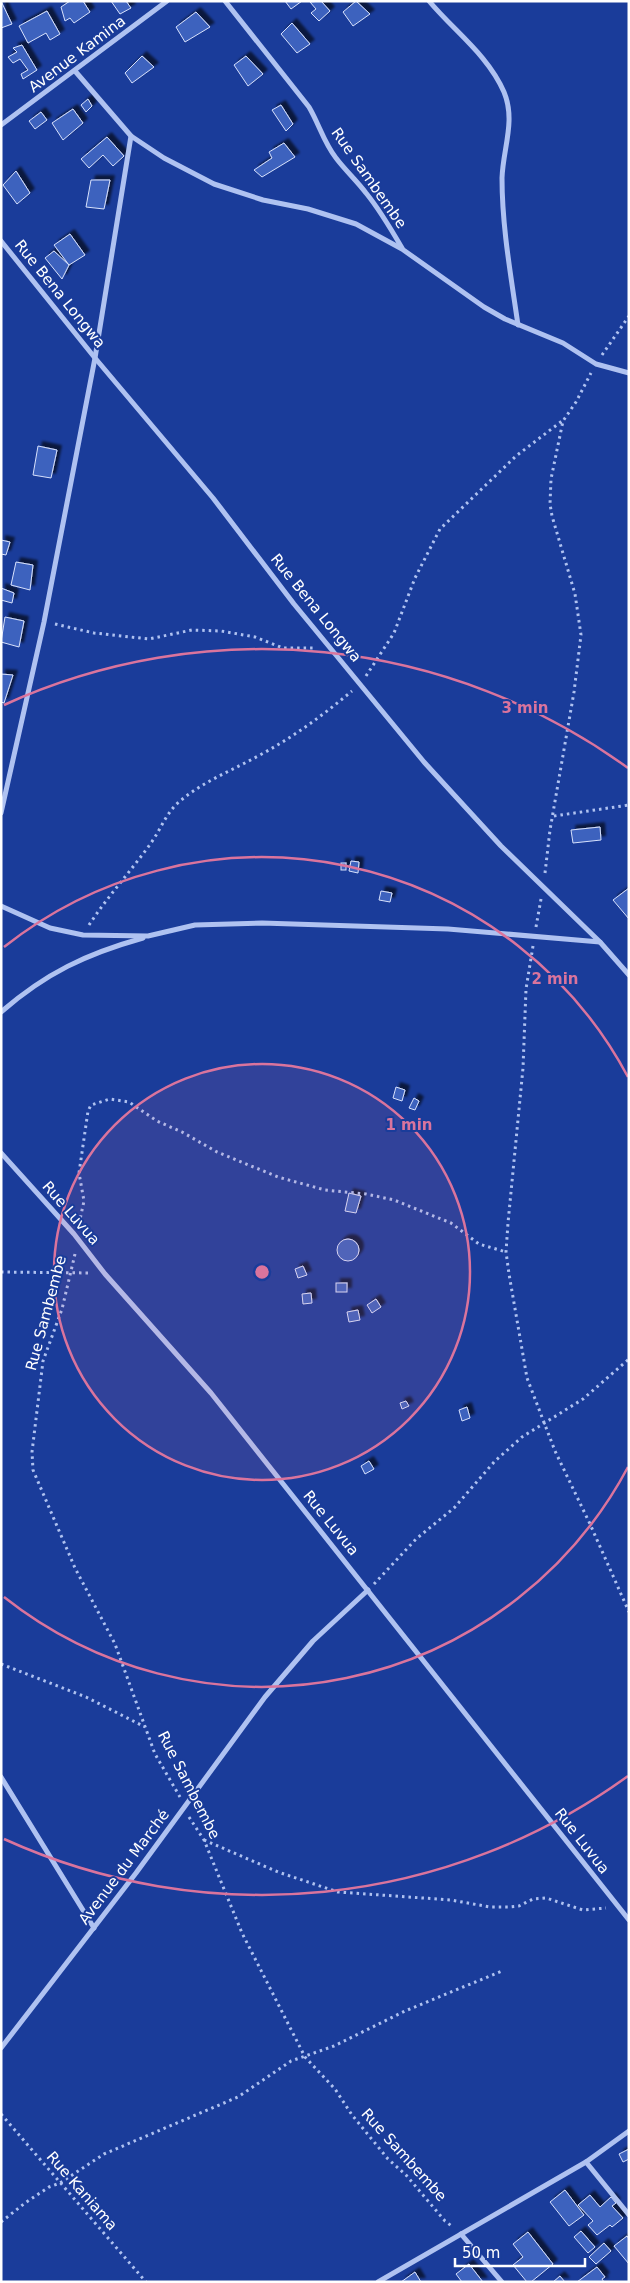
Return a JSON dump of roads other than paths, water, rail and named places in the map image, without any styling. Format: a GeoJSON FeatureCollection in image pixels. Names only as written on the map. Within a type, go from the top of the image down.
{"type":"FeatureCollection","features":[{"type":"Feature","properties":{"kind":"street","name":"Avenue Kamina"},"geometry":{"type":"LineString","coordinates":[[1,126],[167,1]]}},
{"type":"Feature","properties":{"kind":"street","name":"Rue Sambembe"},"geometry":{"type":"LineString","coordinates":[[225,1],[309,107],[317,121],[322,136],[336,158],[367,193],[402,249]]}},
{"type":"Feature","properties":{"kind":"street"},"geometry":{"type":"LineString","coordinates":[[430,1],[450,26],[479,52],[504,93],[508,108],[508,138],[502,176],[505,238],[518,325]]}},
{"type":"Feature","properties":{"kind":"street"},"geometry":{"type":"LineString","coordinates":[[75,71],[131,136],[164,158],[214,184],[263,200],[331,215],[356,224],[402,249],[484,307],[518,325],[563,343],[596,364],[629,373]]}},
{"type":"Feature","properties":{"kind":"street"},"geometry":{"type":"LineString","coordinates":[[1,813],[44,622],[95,358],[131,136]]}},
{"type":"Feature","properties":{"kind":"street","name":"Rue Bena Longwa"},"geometry":{"type":"LineString","coordinates":[[1,240],[95,358],[213,498],[329,648],[361,684],[424,762],[543,888],[600,942],[629,975]]}},
{"type":"Feature","properties":{"kind":"street"},"geometry":{"type":"LineString","coordinates":[[1,906],[50,928],[83,934],[148,936]]}},
{"type":"Feature","properties":{"kind":"street"},"geometry":{"type":"LineString","coordinates":[[1,1012],[72,962],[102,949],[195,925],[262,923],[439,928],[600,942]]}},
{"type":"Feature","properties":{"kind":"street","name":"Rue Luvua"},"geometry":{"type":"LineString","coordinates":[[1,1153],[74,1234],[105,1274],[211,1392],[629,1920]]}},
{"type":"Feature","properties":{"kind":"street","name":"Avenue du Marché"},"geometry":{"type":"LineString","coordinates":[[1,2048],[94,1928],[266,1697],[297,1659],[368,1590]]}},
{"type":"Feature","properties":{"kind":"street"},"geometry":{"type":"LineString","coordinates":[[1,1777],[94,1928]]}},
{"type":"Feature","properties":{"kind":"street"},"geometry":{"type":"LineString","coordinates":[[378,2282],[586,2162],[629,2131]]}},
{"type":"Feature","properties":{"kind":"street"},"geometry":{"type":"LineString","coordinates":[[586,2162],[629,2215]]}},
{"type":"Feature","properties":{"kind":"street"},"geometry":{"type":"LineString","coordinates":[[462,2234],[502,2282]]}}]}
